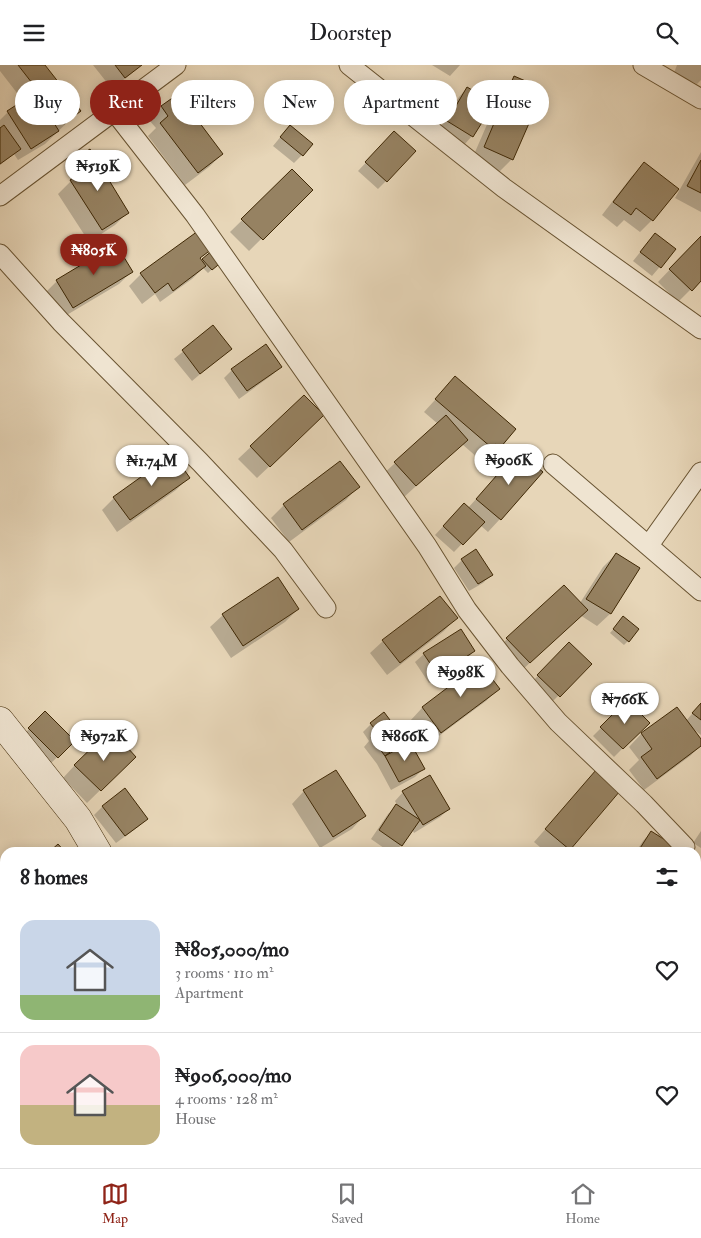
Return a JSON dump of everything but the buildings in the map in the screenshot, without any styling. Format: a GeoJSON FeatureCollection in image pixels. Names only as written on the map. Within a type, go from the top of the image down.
{"type":"FeatureCollection","features":[{"type":"Feature","properties":{"kind":"street"},"geometry":{"type":"LineString","coordinates":[[156,80],[176,65]]}},
{"type":"Feature","properties":{"kind":"street"},"geometry":{"type":"LineString","coordinates":[[350,65],[504,188],[701,329]]}},
{"type":"Feature","properties":{"kind":"street"},"geometry":{"type":"LineString","coordinates":[[643,65],[701,99]]}},
{"type":"Feature","properties":{"kind":"street"},"geometry":{"type":"LineString","coordinates":[[0,196],[95,125]]}},
{"type":"Feature","properties":{"kind":"street"},"geometry":{"type":"LineString","coordinates":[[125,125],[195,215],[427,546],[467,610],[510,666],[558,722],[644,803],[685,847]]}},
{"type":"Feature","properties":{"kind":"street"},"geometry":{"type":"LineString","coordinates":[[0,253],[61,322],[200,462],[283,550],[326,607]]}},
{"type":"Feature","properties":{"kind":"street"},"geometry":{"type":"LineString","coordinates":[[553,464],[701,591]]}},
{"type":"Feature","properties":{"kind":"street"},"geometry":{"type":"LineString","coordinates":[[649,545],[701,472]]}},
{"type":"Feature","properties":{"kind":"street"},"geometry":{"type":"LineString","coordinates":[[0,721],[78,819],[94,847]]}}]}
